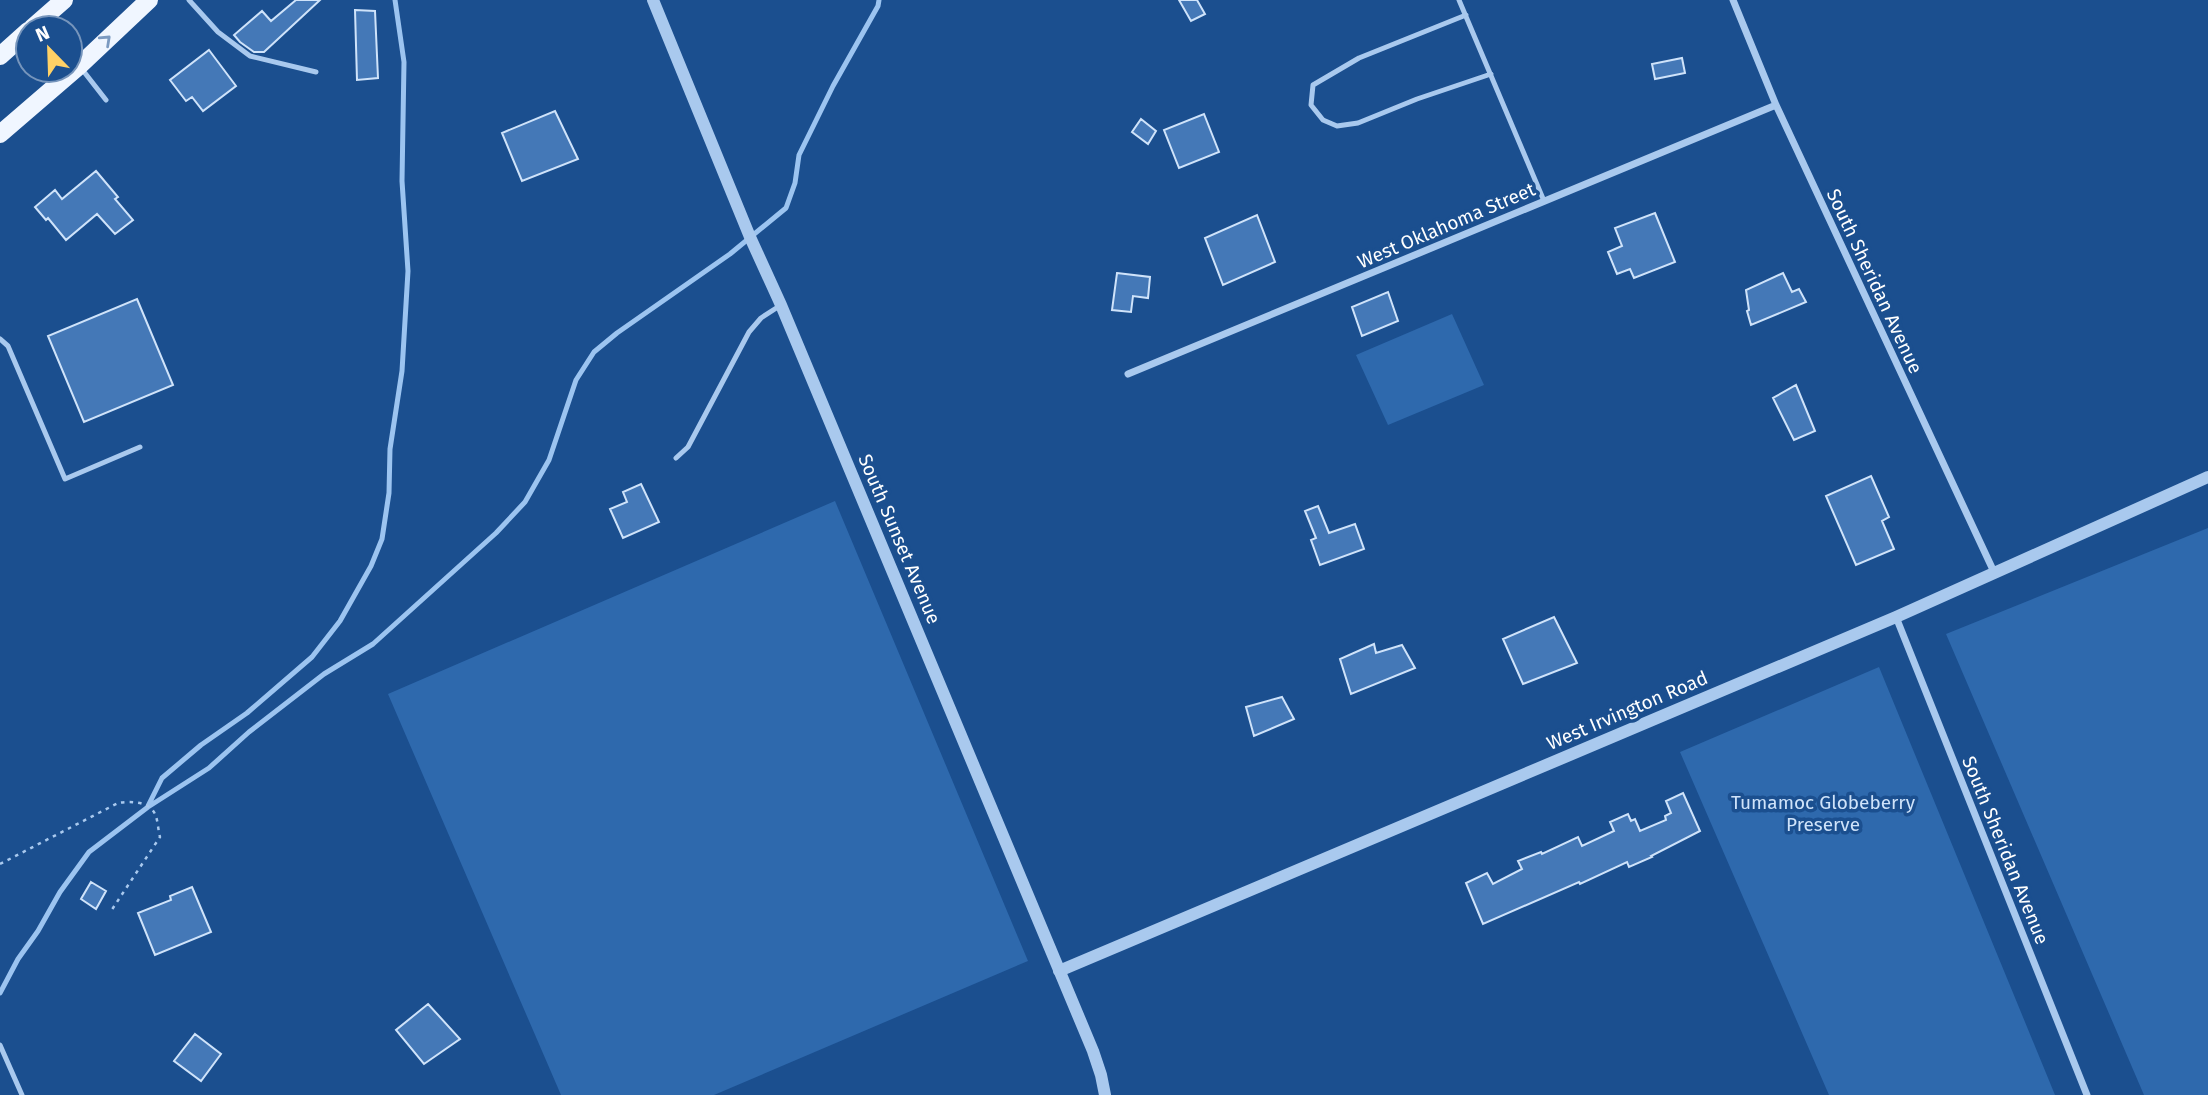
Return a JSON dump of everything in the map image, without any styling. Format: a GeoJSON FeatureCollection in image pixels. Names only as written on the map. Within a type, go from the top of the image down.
{"type":"FeatureCollection","features":[{"type":"Feature","properties":{"kind":"main road"},"geometry":{"type":"LineString","coordinates":[[48,14],[64,0]]}},
{"type":"Feature","properties":{"kind":"main road"},"geometry":{"type":"LineString","coordinates":[[84,61],[149,0]]}},
{"type":"Feature","properties":{"kind":"main road"},"geometry":{"type":"LineString","coordinates":[[0,56],[14,44]]}},
{"type":"Feature","properties":{"kind":"main road"},"geometry":{"type":"LineString","coordinates":[[0,134],[58,84]]}},
{"type":"Feature","properties":{"kind":"street","name":"South Sunset Avenue"},"geometry":{"type":"LineString","coordinates":[[653,0],[1093,1051],[1105,1095]]}},
{"type":"Feature","properties":{"kind":"street","name":"South Sheridan Avenue"},"geometry":{"type":"LineString","coordinates":[[1733,0],[1776,105],[1994,572]]}},
{"type":"Feature","properties":{"kind":"street","name":"West Oklahoma Street"},"geometry":{"type":"LineString","coordinates":[[1128,374],[1776,105]]}},
{"type":"Feature","properties":{"kind":"street","name":"West Irvington Road"},"geometry":{"type":"LineString","coordinates":[[1059,971],[1896,617],[2208,477]]}},
{"type":"Feature","properties":{"kind":"street","name":"South Sheridan Avenue"},"geometry":{"type":"LineString","coordinates":[[1896,617],[2087,1095]]}},
{"type":"Feature","properties":{"kind":"lane"},"geometry":{"type":"LineString","coordinates":[[189,0],[218,32],[250,56],[316,72]]}},
{"type":"Feature","properties":{"kind":"lane"},"geometry":{"type":"LineString","coordinates":[[1459,0],[1544,201]]}},
{"type":"Feature","properties":{"kind":"lane"},"geometry":{"type":"LineString","coordinates":[[1466,15],[1359,58],[1313,85],[1311,105],[1323,120],[1337,126],[1357,123],[1430,94],[1491,74]]}},
{"type":"Feature","properties":{"kind":"lane"},"geometry":{"type":"LineString","coordinates":[[84,72],[106,100]]}},
{"type":"Feature","properties":{"kind":"lane"},"geometry":{"type":"LineString","coordinates":[[676,458],[688,447],[749,332],[761,318],[781,305]]}},
{"type":"Feature","properties":{"kind":"lane"},"geometry":{"type":"LineString","coordinates":[[0,339],[8,346],[65,479],[139,447]]}},
{"type":"Feature","properties":{"kind":"lane"},"geometry":{"type":"LineString","coordinates":[[0,1045],[22,1095]]}},
{"type":"Feature","properties":{"kind":"path"},"geometry":{"type":"LineString","coordinates":[[0,864],[118,803],[132,801],[148,807],[155,813],[160,837],[111,911]]}},
{"type":"Feature","properties":{"kind":"green space"},"geometry":{"type":"Polygon","coordinates":[[[1452,314],[1484,385],[1388,425],[1356,355],[1452,314]]]}},
{"type":"Feature","properties":{"kind":"green space"},"geometry":{"type":"Polygon","coordinates":[[[835,501],[1028,961],[714,1095],[561,1095],[388,694],[835,501]]]}},
{"type":"Feature","properties":{"kind":"green space"},"geometry":{"type":"Polygon","coordinates":[[[2208,528],[2208,1095],[2144,1095],[1946,634],[2208,528]]]}},
{"type":"Feature","properties":{"kind":"green space","name":"Tumamoc Globeberry Preserve"},"geometry":{"type":"Polygon","coordinates":[[[1879,667],[2055,1095],[1829,1095],[1680,752],[1879,667]]]}},
{"type":"Feature","properties":{"kind":"building"},"geometry":{"type":"Polygon","coordinates":[[[296,0],[320,0],[264,52],[254,52],[234,35],[262,11],[271,21],[296,0]]]}},
{"type":"Feature","properties":{"kind":"building"},"geometry":{"type":"Polygon","coordinates":[[[1179,0],[1197,0],[1205,14],[1191,21],[1179,0]]]}},
{"type":"Feature","properties":{"kind":"building"},"geometry":{"type":"Polygon","coordinates":[[[355,10],[375,11],[378,78],[357,80],[355,10]]]}},
{"type":"Feature","properties":{"kind":"building"},"geometry":{"type":"Polygon","coordinates":[[[209,50],[236,86],[203,111],[192,97],[186,101],[170,80],[209,50]]]}},
{"type":"Feature","properties":{"kind":"building"},"geometry":{"type":"Polygon","coordinates":[[[1682,58],[1685,73],[1655,79],[1652,64],[1682,58]]]}},
{"type":"Feature","properties":{"kind":"building"},"geometry":{"type":"Polygon","coordinates":[[[555,111],[578,159],[522,181],[502,133],[555,111]]]}},
{"type":"Feature","properties":{"kind":"building"},"geometry":{"type":"Polygon","coordinates":[[[1204,114],[1219,152],[1179,168],[1164,130],[1204,114]]]}},
{"type":"Feature","properties":{"kind":"building"},"geometry":{"type":"Polygon","coordinates":[[[1141,119],[1156,131],[1148,144],[1132,132],[1141,119]]]}},
{"type":"Feature","properties":{"kind":"building"},"geometry":{"type":"Polygon","coordinates":[[[96,171],[133,220],[115,234],[97,214],[66,240],[35,207],[55,190],[62,199],[96,171]]]}},
{"type":"Feature","properties":{"kind":"building"},"geometry":{"type":"Polygon","coordinates":[[[1655,213],[1675,262],[1634,278],[1630,269],[1617,274],[1608,252],[1622,246],[1615,228],[1655,213]]]}},
{"type":"Feature","properties":{"kind":"building"},"geometry":{"type":"Polygon","coordinates":[[[1257,215],[1275,262],[1223,285],[1205,238],[1257,215]]]}},
{"type":"Feature","properties":{"kind":"building"},"geometry":{"type":"Polygon","coordinates":[[[1117,273],[1150,277],[1148,298],[1133,296],[1131,312],[1112,310],[1117,273]]]}},
{"type":"Feature","properties":{"kind":"building"},"geometry":{"type":"Polygon","coordinates":[[[1783,273],[1792,292],[1799,289],[1806,302],[1751,325],[1746,290],[1783,273]]]}},
{"type":"Feature","properties":{"kind":"building"},"geometry":{"type":"Polygon","coordinates":[[[1388,292],[1398,321],[1362,336],[1352,307],[1388,292]]]}},
{"type":"Feature","properties":{"kind":"building"},"geometry":{"type":"Polygon","coordinates":[[[137,299],[173,385],[84,422],[48,336],[137,299]]]}},
{"type":"Feature","properties":{"kind":"building"},"geometry":{"type":"Polygon","coordinates":[[[1796,385],[1815,431],[1794,440],[1773,398],[1796,385]]]}},
{"type":"Feature","properties":{"kind":"building"},"geometry":{"type":"Polygon","coordinates":[[[1871,476],[1889,517],[1882,521],[1894,549],[1856,565],[1826,496],[1871,476]]]}},
{"type":"Feature","properties":{"kind":"building"},"geometry":{"type":"Polygon","coordinates":[[[641,484],[659,522],[623,538],[610,509],[627,502],[623,492],[641,484]]]}},
{"type":"Feature","properties":{"kind":"building"},"geometry":{"type":"Polygon","coordinates":[[[1318,506],[1329,533],[1355,524],[1364,549],[1320,565],[1311,540],[1316,538],[1305,511],[1318,506]]]}},
{"type":"Feature","properties":{"kind":"building"},"geometry":{"type":"Polygon","coordinates":[[[1554,617],[1577,663],[1523,684],[1503,639],[1554,617]]]}},
{"type":"Feature","properties":{"kind":"building"},"geometry":{"type":"Polygon","coordinates":[[[1374,644],[1376,653],[1402,645],[1415,668],[1351,694],[1340,659],[1374,644]]]}},
{"type":"Feature","properties":{"kind":"building"},"geometry":{"type":"Polygon","coordinates":[[[1282,697],[1294,719],[1254,736],[1246,707],[1282,697]]]}},
{"type":"Feature","properties":{"kind":"building"},"geometry":{"type":"Polygon","coordinates":[[[1683,793],[1700,831],[1629,867],[1627,862],[1483,924],[1466,883],[1487,873],[1493,884],[1522,869],[1518,861],[1541,852],[1542,854],[1578,837],[1582,846],[1614,831],[1610,822],[1628,814],[1631,821],[1635,819],[1640,831],[1666,820],[1665,816],[1671,813],[1666,801],[1683,793]]]}},
{"type":"Feature","properties":{"kind":"building"},"geometry":{"type":"Polygon","coordinates":[[[91,882],[106,891],[96,909],[81,899],[91,882]]]}},
{"type":"Feature","properties":{"kind":"building"},"geometry":{"type":"Polygon","coordinates":[[[192,887],[211,932],[155,955],[138,913],[171,900],[170,896],[192,887]]]}},
{"type":"Feature","properties":{"kind":"building"},"geometry":{"type":"Polygon","coordinates":[[[428,1004],[460,1039],[424,1064],[396,1030],[428,1004]]]}},
{"type":"Feature","properties":{"kind":"building"},"geometry":{"type":"Polygon","coordinates":[[[195,1034],[221,1054],[201,1081],[174,1061],[195,1034]]]}},
{"type":"Feature","properties":{"kind":"waterway"},"geometry":{"type":"LineString","coordinates":[[148,806],[162,778],[201,745],[247,713],[312,657],[340,621],[371,566],[382,539],[389,493],[390,449],[402,371],[408,271],[402,181],[404,62],[395,0]]}},
{"type":"Feature","properties":{"kind":"waterway"},"geometry":{"type":"LineString","coordinates":[[0,993],[60,892],[89,852],[148,807],[209,768],[249,732],[324,674],[373,644],[496,533],[525,502],[549,460],[576,380],[594,352],[730,254],[786,208],[795,183],[799,155],[879,0]]}}]}
